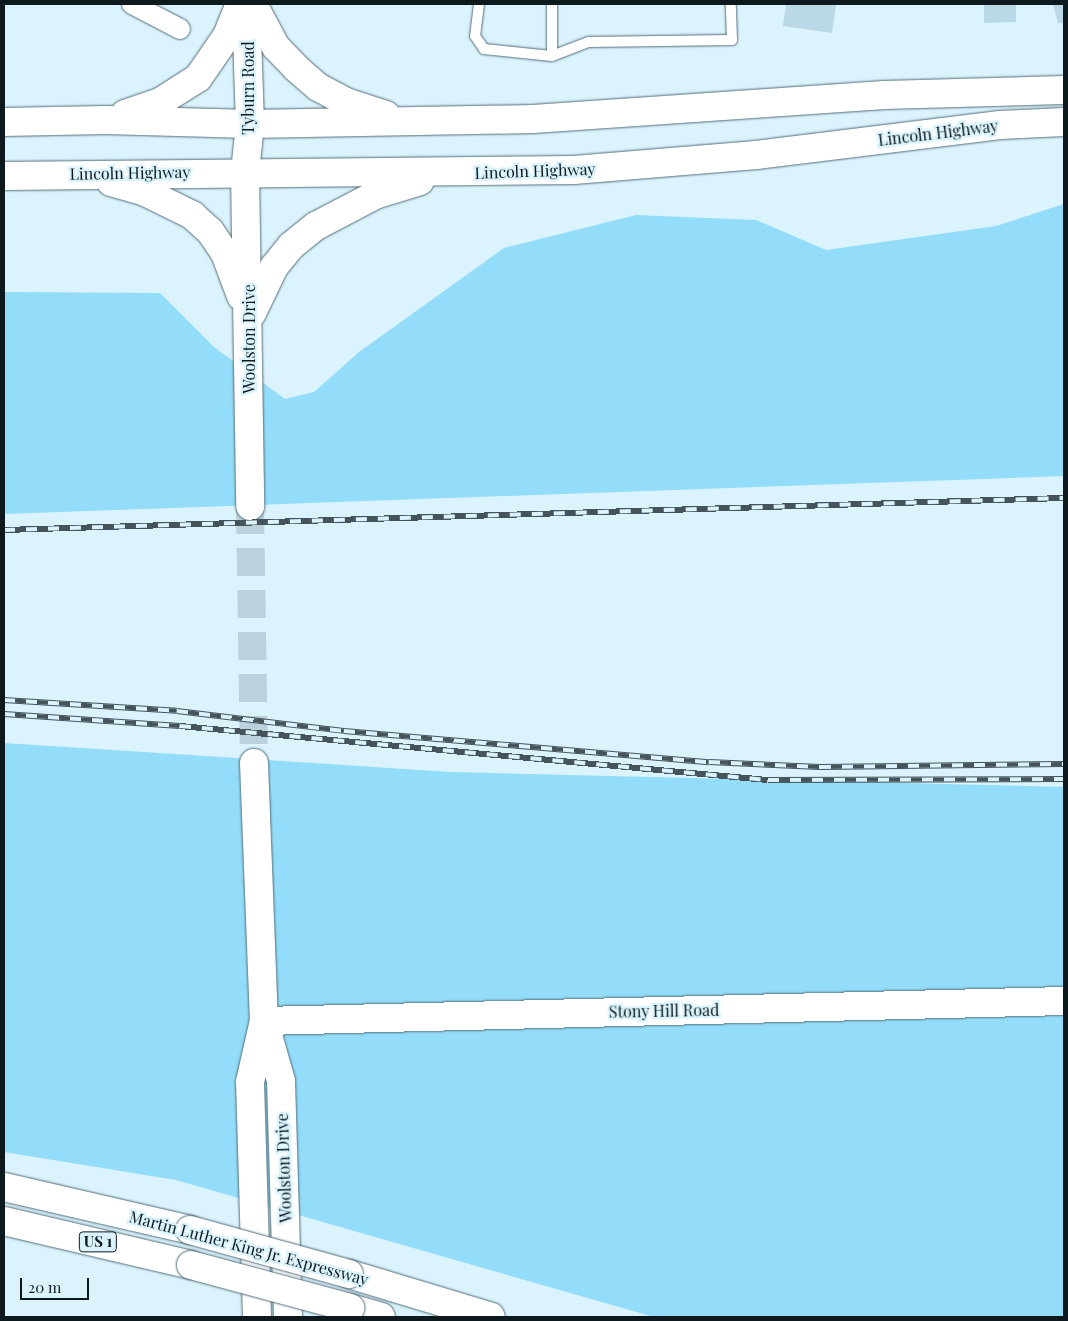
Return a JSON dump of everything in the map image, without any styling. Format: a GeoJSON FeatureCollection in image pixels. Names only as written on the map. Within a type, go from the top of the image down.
{"type":"FeatureCollection","features":[{"type":"Feature","properties":{"kind":"main road"},"geometry":{"type":"LineString","coordinates":[[105,120],[160,102],[198,78],[227,36],[240,4]]}},
{"type":"Feature","properties":{"kind":"main road","name":"Tyburn Road"},"geometry":{"type":"LineString","coordinates":[[245,172],[250,124],[246,4]]}},
{"type":"Feature","properties":{"kind":"main road"},"geometry":{"type":"LineString","coordinates":[[253,4],[276,47],[318,87],[378,113],[416,121]]}},
{"type":"Feature","properties":{"kind":"main road"},"geometry":{"type":"LineString","coordinates":[[4,122],[105,120],[250,124],[572,118],[884,95],[1064,90]]}},
{"type":"Feature","properties":{"kind":"main road","name":"Lincoln Highway"},"geometry":{"type":"LineString","coordinates":[[4,176],[245,172],[445,173],[626,167],[756,155],[964,128],[1064,122]]}},
{"type":"Feature","properties":{"kind":"main road","name":"Woolston Drive"},"geometry":{"type":"LineString","coordinates":[[245,172],[250,506]]}},
{"type":"Feature","properties":{"kind":"main road"},"geometry":{"type":"LineString","coordinates":[[248,322],[274,267],[291,246],[316,226],[376,195],[445,173]]}},
{"type":"Feature","properties":{"kind":"main road"},"geometry":{"type":"LineString","coordinates":[[81,174],[144,191],[192,214],[210,231],[225,253],[248,322]]}},
{"type":"Feature","properties":{"kind":"main road","name":"Woolston Drive"},"geometry":{"type":"LineString","coordinates":[[254,763],[264,1021],[281,1081],[288,1317]]}},
{"type":"Feature","properties":{"kind":"main road","name":"Stony Hill Road"},"geometry":{"type":"LineString","coordinates":[[264,1021],[1064,1001]]}},
{"type":"Feature","properties":{"kind":"main road","name":"Woolston Drive"},"geometry":{"type":"LineString","coordinates":[[257,1317],[250,1082],[264,1021]]}},
{"type":"Feature","properties":{"kind":"main road","name":"Martin Luther King Jr. Expressway"},"geometry":{"type":"LineString","coordinates":[[4,1187],[190,1230],[349,1274],[491,1317]]}},
{"type":"Feature","properties":{"kind":"main road","name":"Martin Luther King Jr. Expressway"},"geometry":{"type":"LineString","coordinates":[[4,1221],[192,1265],[380,1317]]}},
{"type":"Feature","properties":{"kind":"street"},"geometry":{"type":"LineString","coordinates":[[132,4],[180,29]]}},
{"type":"Feature","properties":{"kind":"lane"},"geometry":{"type":"LineString","coordinates":[[479,4],[475,36],[484,49],[552,56],[589,42],[732,40],[731,4]]}},
{"type":"Feature","properties":{"kind":"lane"},"geometry":{"type":"LineString","coordinates":[[552,4],[552,56]]}},
{"type":"Feature","properties":{"kind":"shaded area"},"geometry":{"type":"Polygon","coordinates":[[[1064,204],[1064,476],[4,514],[4,292],[160,293],[214,347],[285,399],[314,392],[359,352],[504,248],[636,215],[756,220],[826,250],[996,226],[1064,204]]]}},
{"type":"Feature","properties":{"kind":"shaded area"},"geometry":{"type":"Polygon","coordinates":[[[4,743],[451,772],[1064,787],[1064,1317],[654,1317],[176,1180],[4,1152],[4,743]]]}},
{"type":"Feature","properties":{"kind":"building"},"geometry":{"type":"Polygon","coordinates":[[[786,4],[836,4],[832,33],[783,26],[786,4]]]}},
{"type":"Feature","properties":{"kind":"building"},"geometry":{"type":"Polygon","coordinates":[[[984,4],[1016,4],[1016,22],[984,23],[984,4]]]}},
{"type":"Feature","properties":{"kind":"building"},"geometry":{"type":"Polygon","coordinates":[[[1053,4],[1064,4],[1064,23],[1058,23],[1053,4]]]}},
{"type":"Feature","properties":{"kind":"tunnel"},"geometry":{"type":"LineString","coordinates":[[250,506],[254,763]]}},
{"type":"Feature","properties":{"kind":"railway"},"geometry":{"type":"LineString","coordinates":[[4,530],[1064,498]]}},
{"type":"Feature","properties":{"kind":"railway"},"geometry":{"type":"LineString","coordinates":[[4,700],[177,711],[344,731],[709,762],[820,767],[1064,764]]}},
{"type":"Feature","properties":{"kind":"railway"},"geometry":{"type":"LineString","coordinates":[[4,714],[180,726],[768,780],[1064,779]]}}]}
